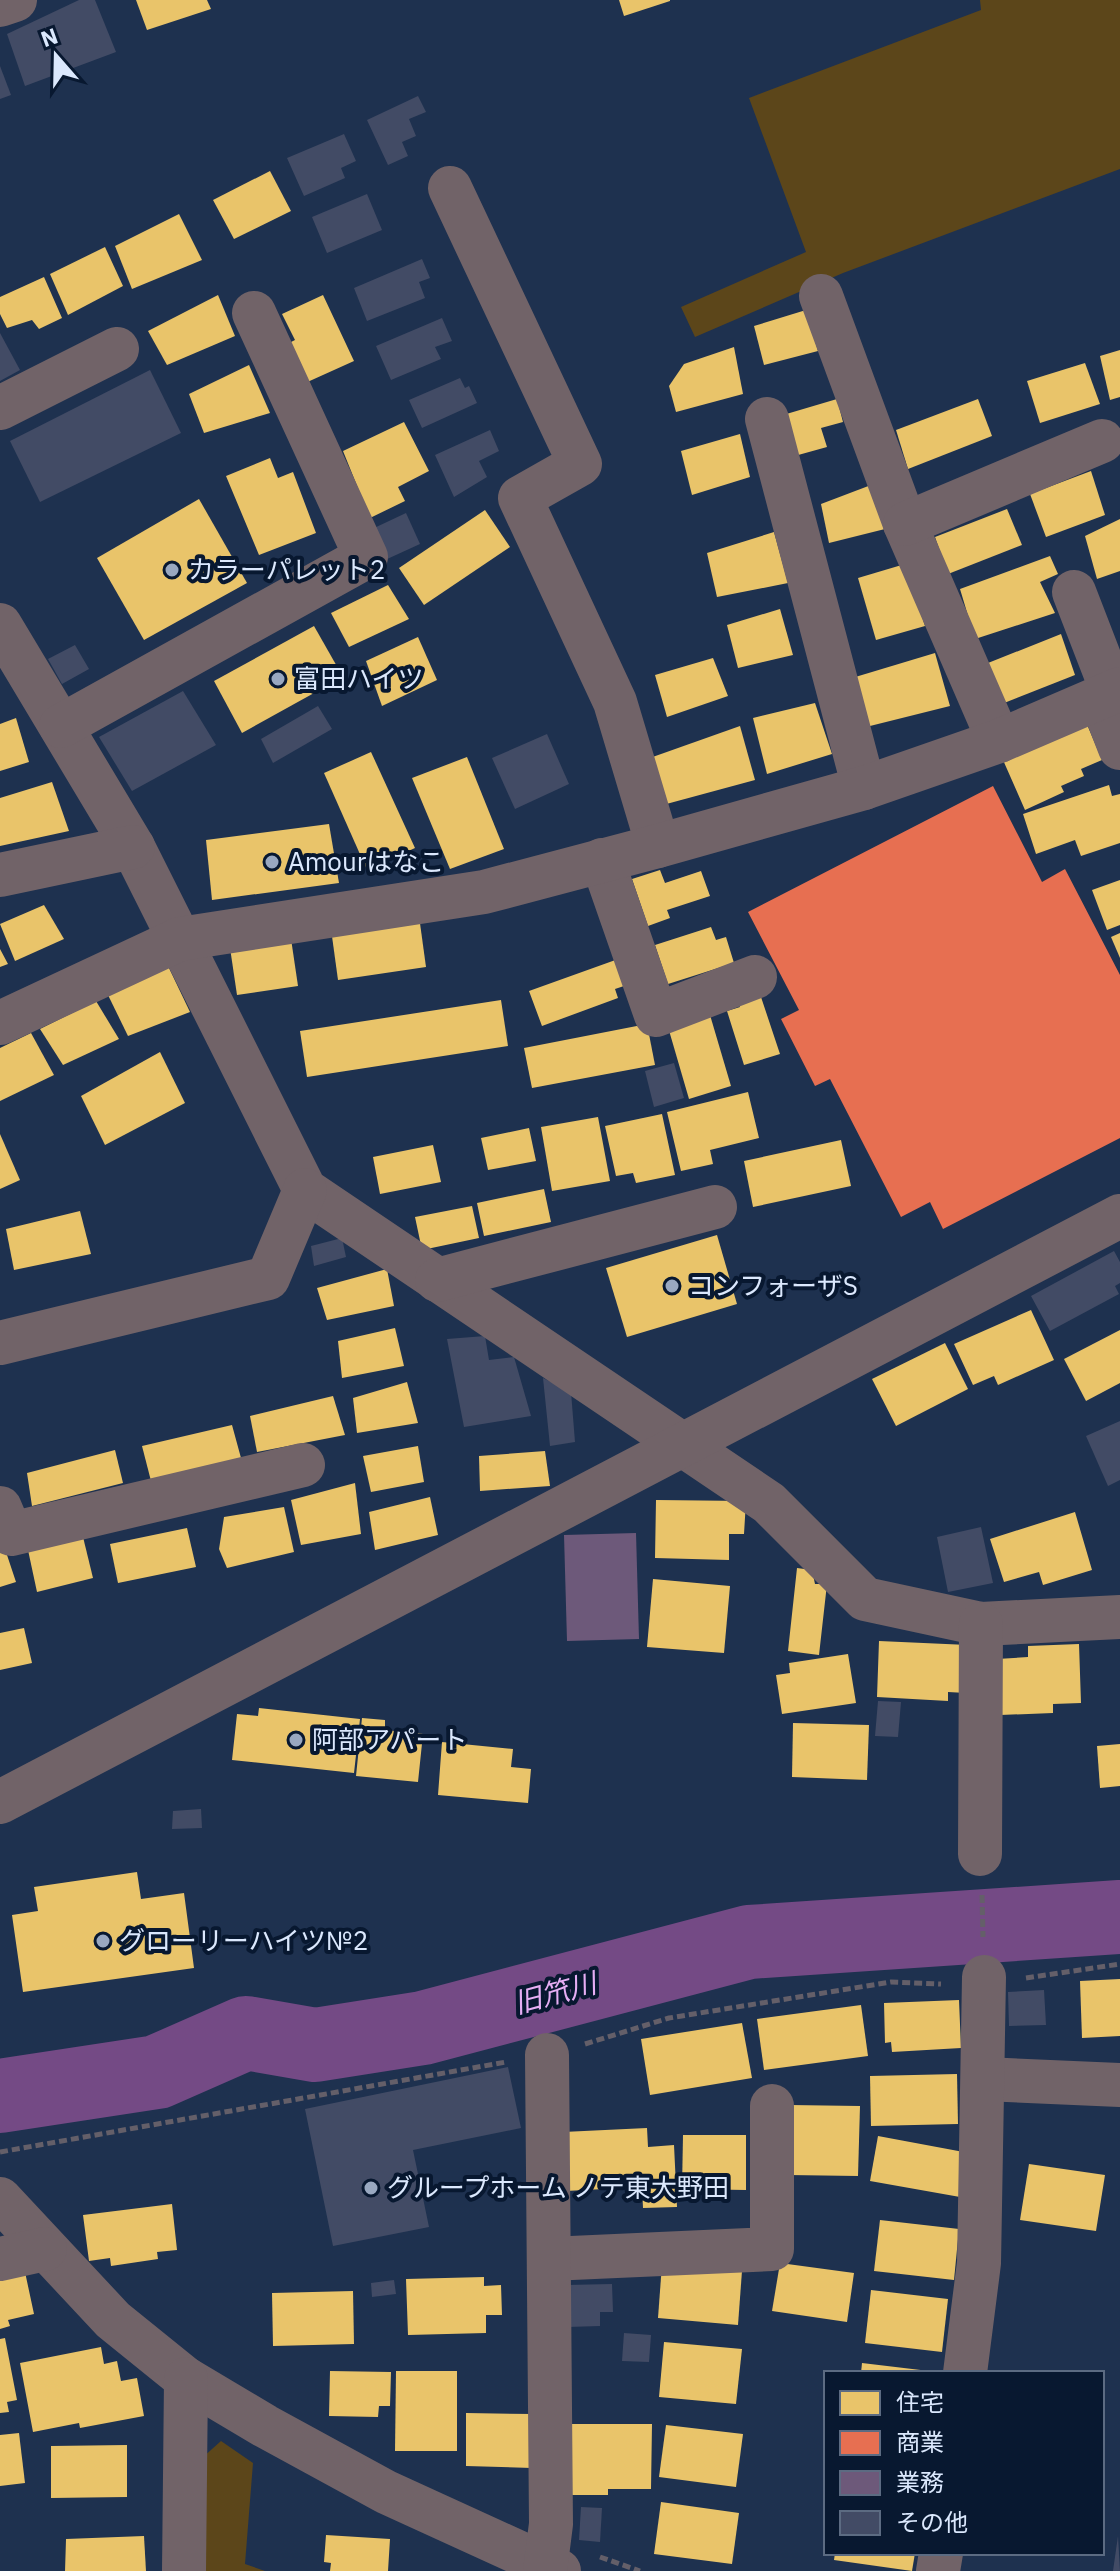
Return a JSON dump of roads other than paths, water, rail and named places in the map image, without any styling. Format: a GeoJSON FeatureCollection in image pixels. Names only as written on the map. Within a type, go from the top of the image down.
{"type":"FeatureCollection","features":[{"type":"Feature","properties":{"kind":"street"},"geometry":{"type":"LineString","coordinates":[[0,5],[15,0]]}},
{"type":"Feature","properties":{"kind":"street"},"geometry":{"type":"LineString","coordinates":[[450,188],[580,464],[520,498],[615,702],[658,846]]}},
{"type":"Feature","properties":{"kind":"street"},"geometry":{"type":"LineString","coordinates":[[821,296],[905,524],[999,741]]}},
{"type":"Feature","properties":{"kind":"street"},"geometry":{"type":"LineString","coordinates":[[61,726],[366,557],[254,313]]}},
{"type":"Feature","properties":{"kind":"street"},"geometry":{"type":"LineString","coordinates":[[0,408],[117,349]]}},
{"type":"Feature","properties":{"kind":"street"},"geometry":{"type":"LineString","coordinates":[[767,419],[864,788]]}},
{"type":"Feature","properties":{"kind":"street"},"geometry":{"type":"LineString","coordinates":[[905,524],[1102,441]]}},
{"type":"Feature","properties":{"kind":"street"},"geometry":{"type":"LineString","coordinates":[[1074,592],[1111,694],[1120,748]]}},
{"type":"Feature","properties":{"kind":"street"},"geometry":{"type":"LineString","coordinates":[[0,625],[133,847],[305,1190],[681,1447],[769,1503],[865,1599],[981,1624],[1120,1617]]}},
{"type":"Feature","properties":{"kind":"street"},"geometry":{"type":"LineString","coordinates":[[0,1023],[180,939],[484,892],[864,788],[999,741],[1111,694]]}},
{"type":"Feature","properties":{"kind":"street"},"geometry":{"type":"LineString","coordinates":[[0,875],[133,847]]}},
{"type":"Feature","properties":{"kind":"street"},"geometry":{"type":"LineString","coordinates":[[602,860],[656,1015],[755,977]]}},
{"type":"Feature","properties":{"kind":"street"},"geometry":{"type":"LineString","coordinates":[[0,1343],[268,1278],[305,1190]]}},
{"type":"Feature","properties":{"kind":"street"},"geometry":{"type":"LineString","coordinates":[[437,1280],[715,1207]]}},
{"type":"Feature","properties":{"kind":"street"},"geometry":{"type":"LineString","coordinates":[[0,1802],[1120,1216]]}},
{"type":"Feature","properties":{"kind":"street"},"geometry":{"type":"LineString","coordinates":[[0,1508],[11,1534],[303,1465]]}},
{"type":"Feature","properties":{"kind":"street"},"geometry":{"type":"LineString","coordinates":[[980,1854],[981,1624]]}},
{"type":"Feature","properties":{"kind":"street"},"geometry":{"type":"LineString","coordinates":[[965,2371],[979,2263],[984,1977]]}},
{"type":"Feature","properties":{"kind":"street"},"geometry":{"type":"LineString","coordinates":[[0,2199],[113,2320],[186,2379],[386,2492],[550,2570],[547,2055]]}},
{"type":"Feature","properties":{"kind":"street"},"geometry":{"type":"LineString","coordinates":[[984,2079],[1120,2085]]}},
{"type":"Feature","properties":{"kind":"street"},"geometry":{"type":"LineString","coordinates":[[549,2259],[772,2249],[772,2106]]}},
{"type":"Feature","properties":{"kind":"street"},"geometry":{"type":"LineString","coordinates":[[0,2259],[45,2249]]}},
{"type":"Feature","properties":{"kind":"street"},"geometry":{"type":"LineString","coordinates":[[184,2571],[186,2379]]}},
{"type":"Feature","properties":{"kind":"waterway","name":"旧笊川"},"geometry":{"type":"LineString","coordinates":[[0,2096],[157,2072],[246,2033],[315,2045],[423,2028],[749,1942],[1120,1917]]}},
{"type":"Feature","properties":{"kind":"place","name":"カラーパレット2"},"geometry":{"type":"Point","coordinates":[172,570]}},
{"type":"Feature","properties":{"kind":"place","name":"富田ハイツ"},"geometry":{"type":"Point","coordinates":[278,679]}},
{"type":"Feature","properties":{"kind":"place","name":"Amourはなこ"},"geometry":{"type":"Point","coordinates":[272,862]}},
{"type":"Feature","properties":{"kind":"place","name":"コンフォーザS"},"geometry":{"type":"Point","coordinates":[672,1286]}},
{"type":"Feature","properties":{"kind":"place","name":"阿部アパート"},"geometry":{"type":"Point","coordinates":[296,1740]}},
{"type":"Feature","properties":{"kind":"place","name":"グローリーハイツ№2"},"geometry":{"type":"Point","coordinates":[103,1941]}},
{"type":"Feature","properties":{"kind":"place","name":"グループホーム ノテ東大野田"},"geometry":{"type":"Point","coordinates":[371,2188]}}]}
